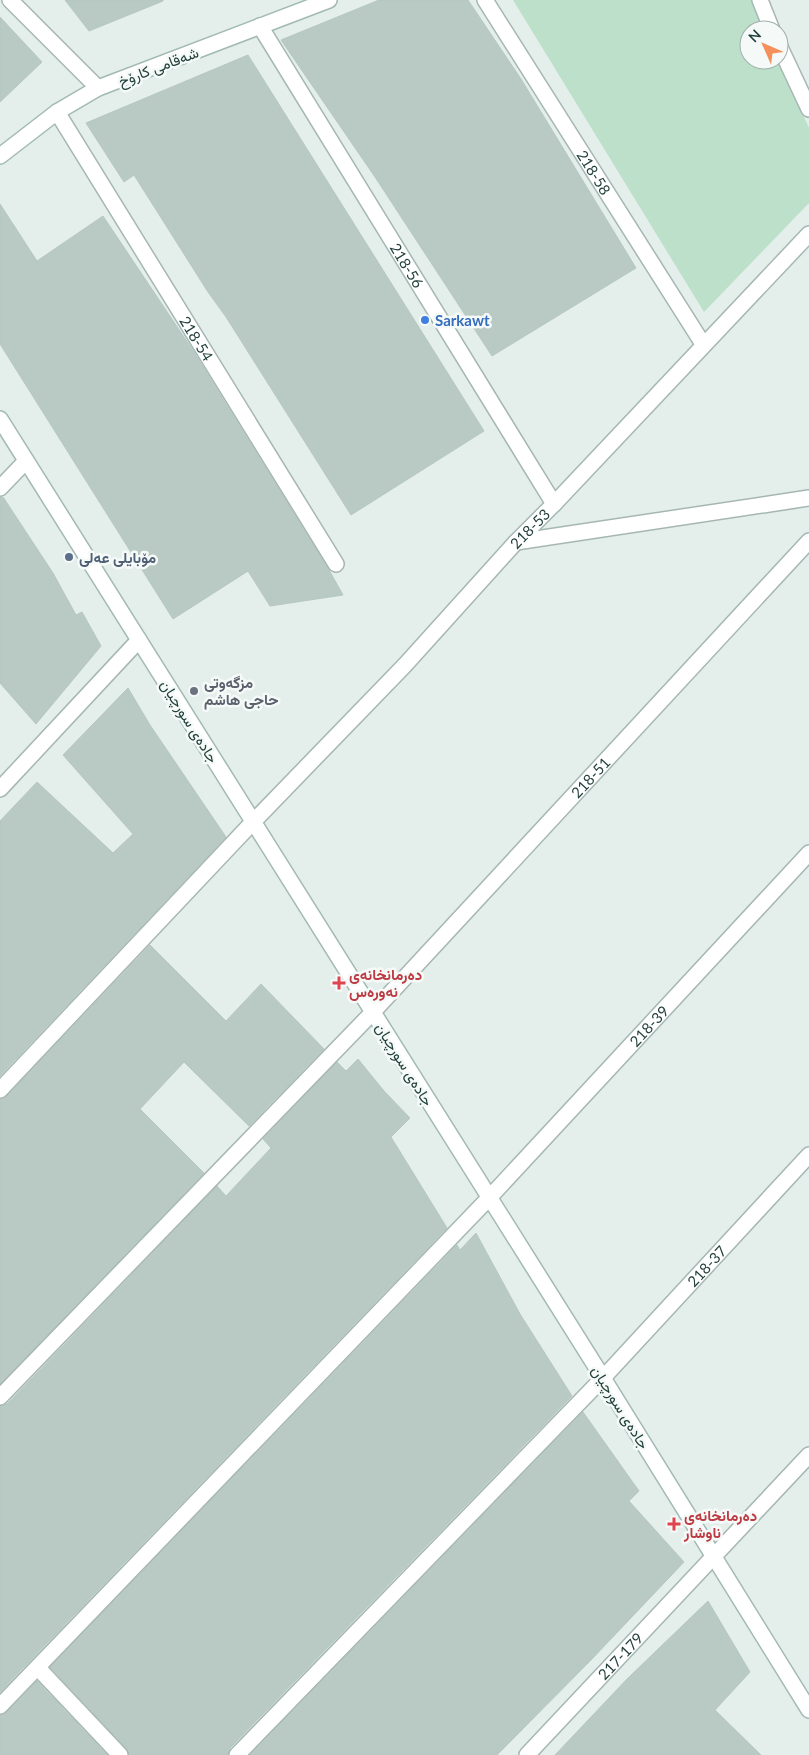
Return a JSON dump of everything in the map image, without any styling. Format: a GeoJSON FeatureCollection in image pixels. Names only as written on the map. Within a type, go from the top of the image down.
{"type":"FeatureCollection","features":[{"type":"Feature","properties":{"kind":"street"},"geometry":{"type":"LineString","coordinates":[[10,0],[98,88]]}},
{"type":"Feature","properties":{"kind":"street","name":"218-58"},"geometry":{"type":"LineString","coordinates":[[485,0],[703,344]]}},
{"type":"Feature","properties":{"kind":"street"},"geometry":{"type":"LineString","coordinates":[[760,0],[768,20]]}},
{"type":"Feature","properties":{"kind":"street","name":"شەقامی کارۆخ"},"geometry":{"type":"LineString","coordinates":[[0,156],[58,112],[98,88],[321,1]]}},
{"type":"Feature","properties":{"kind":"street","name":"218-56"},"geometry":{"type":"LineString","coordinates":[[260,26],[554,504]]}},
{"type":"Feature","properties":{"kind":"street"},"geometry":{"type":"LineString","coordinates":[[789,66],[809,109]]}},
{"type":"Feature","properties":{"kind":"street","name":"218-54"},"geometry":{"type":"LineString","coordinates":[[58,112],[336,564]]}},
{"type":"Feature","properties":{"kind":"street","name":"218-53"},"geometry":{"type":"LineString","coordinates":[[0,1090],[252,823],[405,665],[516,542],[809,234]]}},
{"type":"Feature","properties":{"kind":"street","name":"جادەی سورچیان"},"geometry":{"type":"LineString","coordinates":[[0,419],[252,823],[603,1378],[809,1710]]}},
{"type":"Feature","properties":{"kind":"street"},"geometry":{"type":"LineString","coordinates":[[0,488],[26,461]]}},
{"type":"Feature","properties":{"kind":"street"},"geometry":{"type":"LineString","coordinates":[[516,542],[809,498]]}},
{"type":"Feature","properties":{"kind":"street","name":"218-51"},"geometry":{"type":"LineString","coordinates":[[0,1396],[372,1013],[809,541]]}},
{"type":"Feature","properties":{"kind":"street"},"geometry":{"type":"LineString","coordinates":[[0,789],[139,640]]}},
{"type":"Feature","properties":{"kind":"street","name":"218-39"},"geometry":{"type":"LineString","coordinates":[[0,1706],[489,1198],[809,853]]}},
{"type":"Feature","properties":{"kind":"street","name":"218-37"},"geometry":{"type":"LineString","coordinates":[[237,1755],[603,1378],[809,1155]]}},
{"type":"Feature","properties":{"kind":"street","name":"217-179"},"geometry":{"type":"LineString","coordinates":[[527,1755],[809,1455]]}},
{"type":"Feature","properties":{"kind":"street"},"geometry":{"type":"LineString","coordinates":[[38,1668],[120,1755]]}},
{"type":"Feature","properties":{"kind":"green space"},"geometry":{"type":"Polygon","coordinates":[[[513,0],[751,0],[760,20],[739,20],[739,70],[783,70],[809,128],[809,203],[704,312],[513,0]]]}},
{"type":"Feature","properties":{"kind":"building"},"geometry":{"type":"Polygon","coordinates":[[[65,0],[163,0],[163,1],[89,31],[65,0]]]}},
{"type":"Feature","properties":{"kind":"building"},"geometry":{"type":"Polygon","coordinates":[[[379,0],[468,0],[521,79],[636,268],[492,356],[375,177],[281,40],[379,0]]]}},
{"type":"Feature","properties":{"kind":"building"},"geometry":{"type":"Polygon","coordinates":[[[0,17],[42,62],[0,102],[0,17]]]}},
{"type":"Feature","properties":{"kind":"building"},"geometry":{"type":"Polygon","coordinates":[[[248,55],[484,431],[351,515],[134,175],[124,182],[86,123],[248,55]]]}},
{"type":"Feature","properties":{"kind":"building"},"geometry":{"type":"Polygon","coordinates":[[[0,204],[37,261],[103,216],[192,349],[343,595],[270,606],[248,571],[173,619],[0,344],[0,204]]]}},
{"type":"Feature","properties":{"kind":"building"},"geometry":{"type":"Polygon","coordinates":[[[0,497],[3,497],[53,573],[76,615],[82,612],[101,646],[36,724],[0,683],[0,497]]]}},
{"type":"Feature","properties":{"kind":"building"},"geometry":{"type":"Polygon","coordinates":[[[128,688],[150,725],[226,837],[0,1076],[0,821],[37,782],[113,853],[133,834],[63,755],[128,688]]]}},
{"type":"Feature","properties":{"kind":"building"},"geometry":{"type":"Polygon","coordinates":[[[150,945],[226,1021],[261,984],[324,1049],[249,1126],[184,1062],[140,1109],[204,1173],[0,1384],[0,1099],[7,1096],[150,945]]]}},
{"type":"Feature","properties":{"kind":"building"},"geometry":{"type":"Polygon","coordinates":[[[358,1059],[384,1091],[410,1118],[391,1137],[447,1228],[0,1692],[0,1406],[7,1404],[217,1186],[226,1196],[271,1148],[263,1139],[337,1062],[346,1071],[358,1059]]]}},
{"type":"Feature","properties":{"kind":"building"},"geometry":{"type":"Polygon","coordinates":[[[476,1233],[520,1314],[572,1396],[230,1748],[228,1755],[129,1755],[127,1749],[50,1667],[457,1245],[460,1250],[476,1233]]]}},
{"type":"Feature","properties":{"kind":"building"},"geometry":{"type":"Polygon","coordinates":[[[583,1412],[639,1491],[629,1501],[684,1562],[591,1660],[497,1755],[250,1755],[583,1412]]]}},
{"type":"Feature","properties":{"kind":"building"},"geometry":{"type":"Polygon","coordinates":[[[708,1601],[750,1672],[715,1710],[761,1755],[555,1755],[627,1679],[708,1601]]]}},
{"type":"Feature","properties":{"kind":"building"},"geometry":{"type":"Polygon","coordinates":[[[37,1681],[107,1755],[0,1755],[0,1715],[7,1712],[37,1681]]]}},
{"type":"Feature","properties":{"kind":"place","name":"Sarkawt"},"geometry":{"type":"Point","coordinates":[425,320]}},
{"type":"Feature","properties":{"kind":"place","name":"مۆبایلی عەلی"},"geometry":{"type":"Point","coordinates":[69,557]}},
{"type":"Feature","properties":{"kind":"place","name":"مزگەوتی حاجی هاشم"},"geometry":{"type":"Point","coordinates":[194,691]}},
{"type":"Feature","properties":{"kind":"place","name":"دەرمانخانەی نەورەس"},"geometry":{"type":"Point","coordinates":[339,983]}},
{"type":"Feature","properties":{"kind":"place","name":"دەرمانخانەی ناوشار"},"geometry":{"type":"Point","coordinates":[674,1524]}}]}
